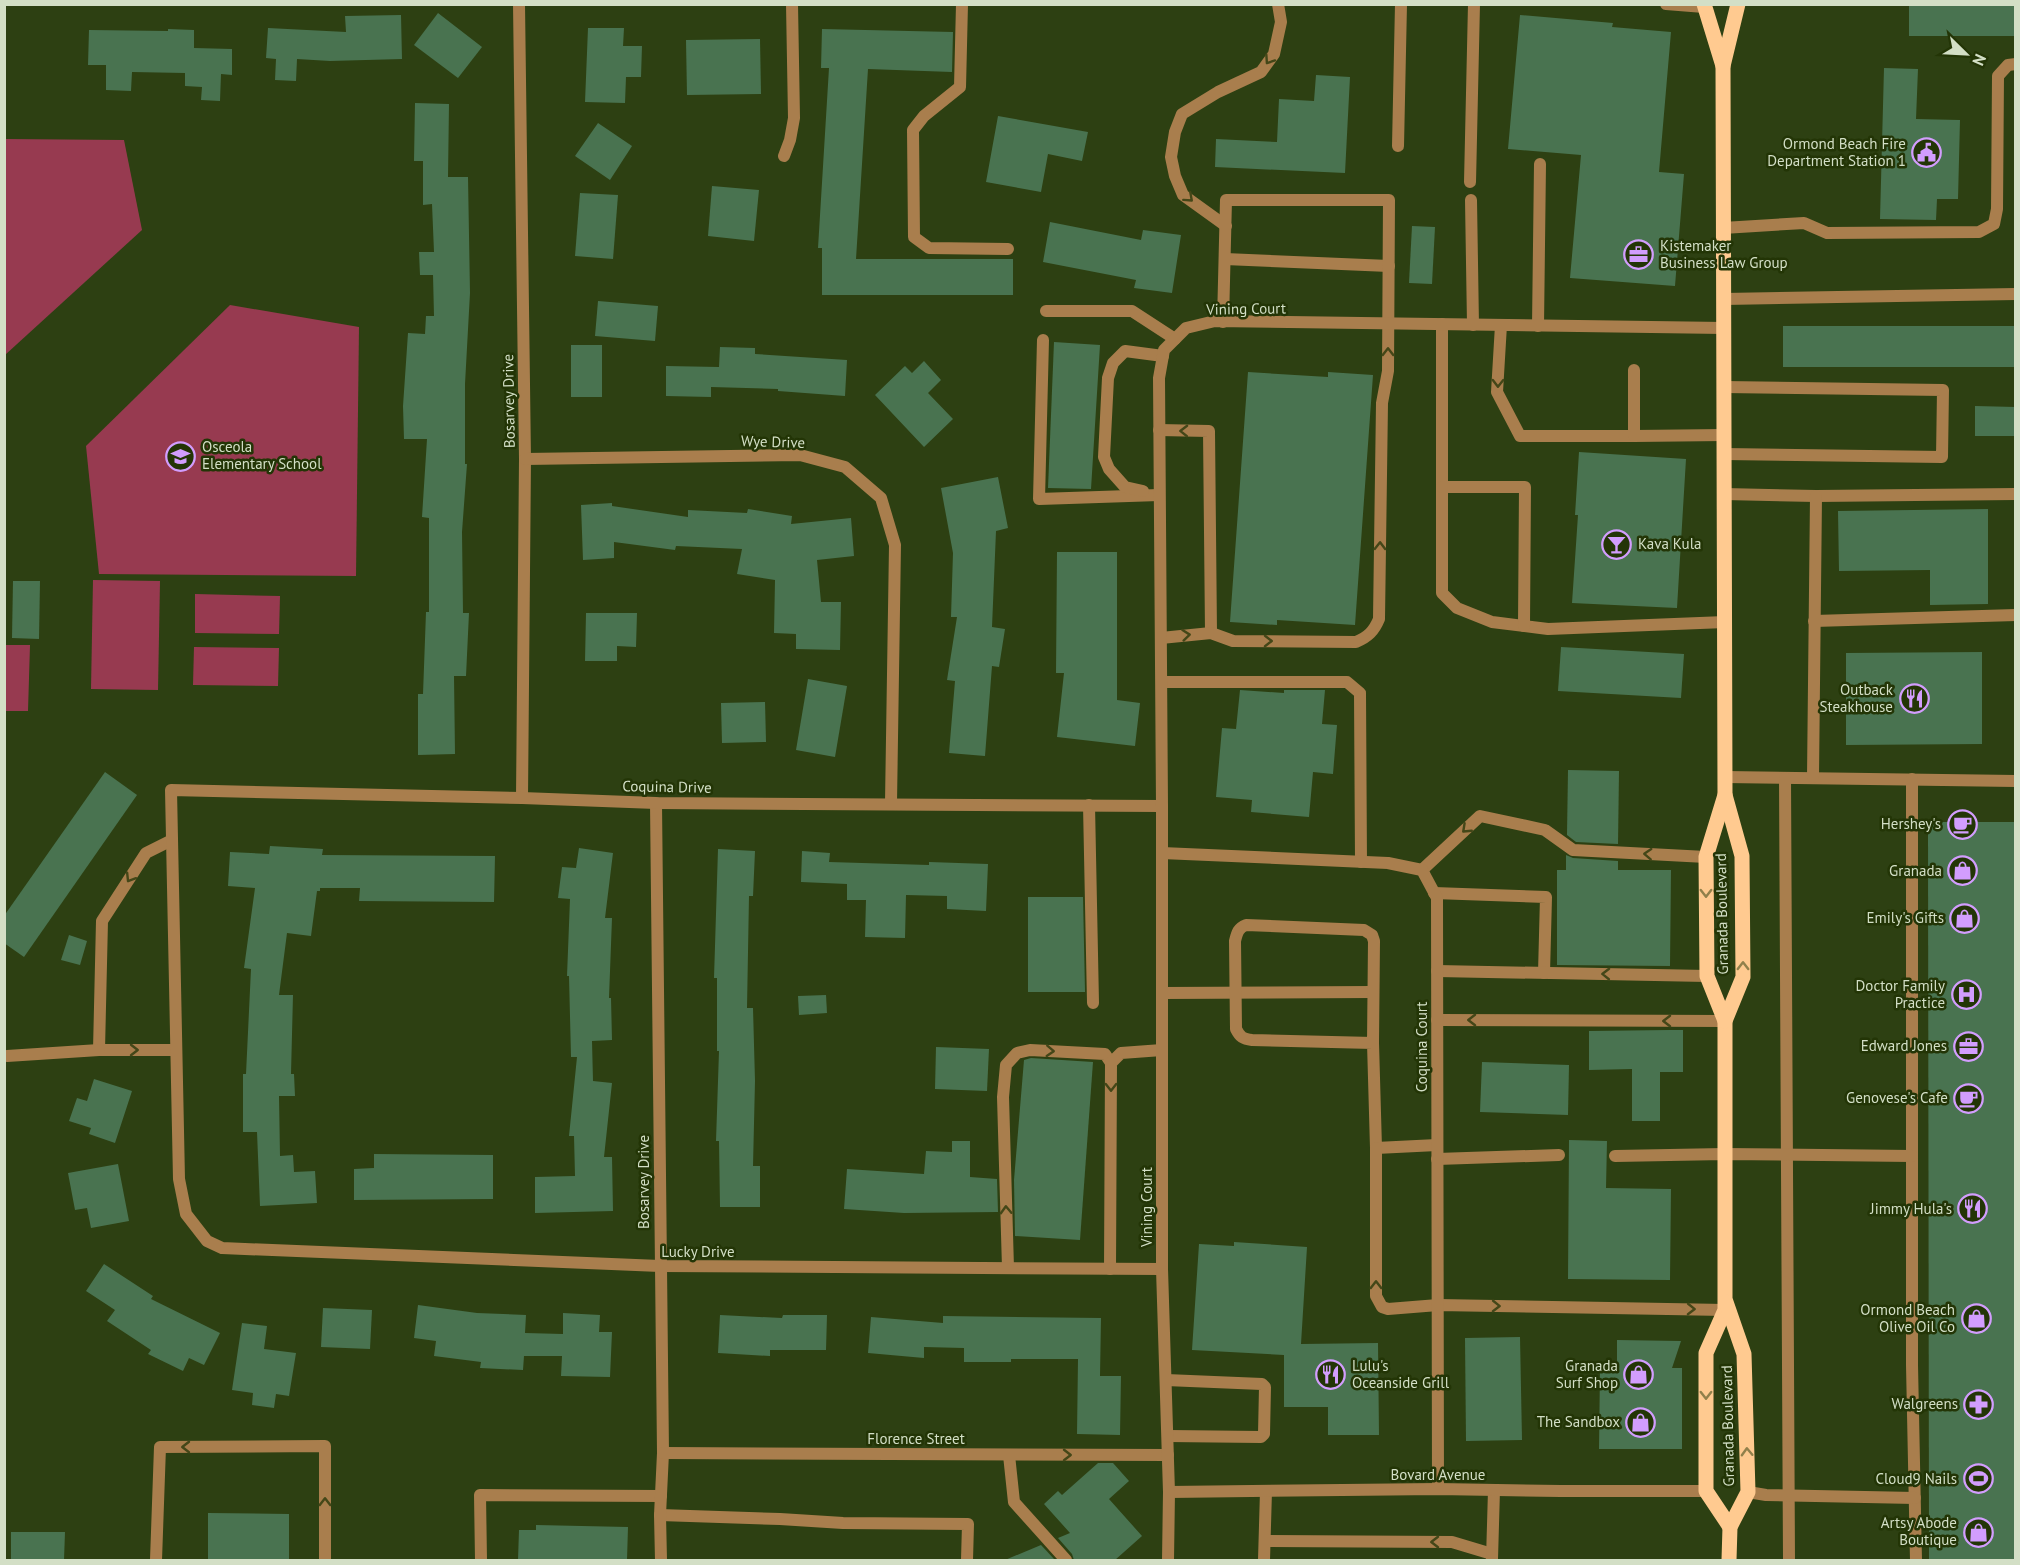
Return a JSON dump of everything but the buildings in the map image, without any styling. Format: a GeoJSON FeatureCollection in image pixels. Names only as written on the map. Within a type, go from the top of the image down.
{"type":"FeatureCollection","features":[{"type":"Feature","properties":{"kind":"main road"},"geometry":{"type":"LineString","coordinates":[[1725,795],[1722,66],[1738,4]]}},
{"type":"Feature","properties":{"kind":"main road"},"geometry":{"type":"LineString","coordinates":[[1704,6],[1722,66]]}},
{"type":"Feature","properties":{"kind":"main road","name":"Granada Boulevard"},"geometry":{"type":"LineString","coordinates":[[1725,795],[1706,857],[1707,976],[1725,1021]]}},
{"type":"Feature","properties":{"kind":"main road","name":"Granada Boulevard"},"geometry":{"type":"LineString","coordinates":[[1725,795],[1742,856],[1743,966],[1743,977],[1725,1021]]}},
{"type":"Feature","properties":{"kind":"main road"},"geometry":{"type":"LineString","coordinates":[[1725,1021],[1725,1304]]}},
{"type":"Feature","properties":{"kind":"main road","name":"Granada Boulevard"},"geometry":{"type":"LineString","coordinates":[[1725,1304],[1744,1354],[1748,1492],[1730,1527],[1706,1491],[1706,1353],[1725,1304]]}},
{"type":"Feature","properties":{"kind":"main road"},"geometry":{"type":"LineString","coordinates":[[1729,1560],[1730,1527]]}},
{"type":"Feature","properties":{"kind":"street","name":"Bosarvey Drive"},"geometry":{"type":"LineString","coordinates":[[519,4],[525,459],[522,798]]}},
{"type":"Feature","properties":{"kind":"street"},"geometry":{"type":"LineString","coordinates":[[784,156],[794,118],[792,4]]}},
{"type":"Feature","properties":{"kind":"street"},"geometry":{"type":"LineString","coordinates":[[962,4],[960,87],[924,116],[913,130],[914,237],[929,248],[1008,249]]}},
{"type":"Feature","properties":{"kind":"street"},"geometry":{"type":"LineString","coordinates":[[1226,226],[1183,195],[1175,176],[1171,157],[1175,132],[1182,114],[1218,92],[1261,72],[1274,54],[1281,22],[1278,4]]}},
{"type":"Feature","properties":{"kind":"street"},"geometry":{"type":"LineString","coordinates":[[1398,146],[1401,4]]}},
{"type":"Feature","properties":{"kind":"street"},"geometry":{"type":"LineString","coordinates":[[1470,182],[1474,4]]}},
{"type":"Feature","properties":{"kind":"street"},"geometry":{"type":"LineString","coordinates":[[1666,4],[1704,6]]}},
{"type":"Feature","properties":{"kind":"street"},"geometry":{"type":"LineString","coordinates":[[1723,228],[1804,223],[1827,232],[1979,232],[1994,224],[1997,208],[1998,76],[2008,65],[2016,64]]}},
{"type":"Feature","properties":{"kind":"street"},"geometry":{"type":"LineString","coordinates":[[1538,326],[1540,164]]}},
{"type":"Feature","properties":{"kind":"street"},"geometry":{"type":"LineString","coordinates":[[1161,638],[1211,633],[1233,641],[1356,642],[1367,637],[1379,619],[1382,403],[1388,371],[1389,200],[1226,200],[1223,322]]}},
{"type":"Feature","properties":{"kind":"street"},"geometry":{"type":"LineString","coordinates":[[1471,200],[1473,325]]}},
{"type":"Feature","properties":{"kind":"street"},"geometry":{"type":"LineString","coordinates":[[1225,259],[1389,266]]}},
{"type":"Feature","properties":{"kind":"street"},"geometry":{"type":"LineString","coordinates":[[1724,299],[2016,294]]}},
{"type":"Feature","properties":{"kind":"street"},"geometry":{"type":"LineString","coordinates":[[1046,311],[1132,311],[1174,339]]}},
{"type":"Feature","properties":{"kind":"street","name":"Vining Court"},"geometry":{"type":"LineString","coordinates":[[1168,1560],[1168,1436],[1162,1269],[1162,682],[1159,495],[1159,378],[1164,350],[1186,327],[1215,321],[1724,328]]}},
{"type":"Feature","properties":{"kind":"street"},"geometry":{"type":"LineString","coordinates":[[1442,324],[1442,593],[1457,608],[1492,622],[1548,629],[1725,622]]}},
{"type":"Feature","properties":{"kind":"street"},"geometry":{"type":"LineString","coordinates":[[1501,325],[1497,392],[1520,436],[1724,435]]}},
{"type":"Feature","properties":{"kind":"street"},"geometry":{"type":"LineString","coordinates":[[1043,340],[1039,499],[1159,495]]}},
{"type":"Feature","properties":{"kind":"street"},"geometry":{"type":"LineString","coordinates":[[1159,495],[1125,487],[1109,469],[1104,457],[1108,378],[1113,363],[1125,351],[1163,356]]}},
{"type":"Feature","properties":{"kind":"street"},"geometry":{"type":"LineString","coordinates":[[1634,370],[1635,436]]}},
{"type":"Feature","properties":{"kind":"street"},"geometry":{"type":"LineString","coordinates":[[1724,387],[1943,390],[1942,457],[1724,454]]}},
{"type":"Feature","properties":{"kind":"street"},"geometry":{"type":"LineString","coordinates":[[1160,430],[1209,431],[1211,633]]}},
{"type":"Feature","properties":{"kind":"street","name":"Wye Drive"},"geometry":{"type":"LineString","coordinates":[[525,459],[800,455],[845,467],[881,498],[896,545],[891,803]]}},
{"type":"Feature","properties":{"kind":"street"},"geometry":{"type":"LineString","coordinates":[[1442,487],[1525,488],[1524,626]]}},
{"type":"Feature","properties":{"kind":"street"},"geometry":{"type":"LineString","coordinates":[[1724,494],[1816,496],[2016,494]]}},
{"type":"Feature","properties":{"kind":"street"},"geometry":{"type":"LineString","coordinates":[[1813,777],[1816,496]]}},
{"type":"Feature","properties":{"kind":"street"},"geometry":{"type":"LineString","coordinates":[[1814,621],[2016,615]]}},
{"type":"Feature","properties":{"kind":"street"},"geometry":{"type":"LineString","coordinates":[[1162,682],[1347,682],[1360,693],[1361,861]]}},
{"type":"Feature","properties":{"kind":"street"},"geometry":{"type":"LineString","coordinates":[[1725,777],[2016,781]]}},
{"type":"Feature","properties":{"kind":"street"},"geometry":{"type":"LineString","coordinates":[[1785,778],[1789,1560]]}},
{"type":"Feature","properties":{"kind":"street"},"geometry":{"type":"LineString","coordinates":[[1912,779],[1912,1365],[1916,1560]]}},
{"type":"Feature","properties":{"kind":"street","name":"Coquina Drive"},"geometry":{"type":"LineString","coordinates":[[171,790],[656,803],[1162,806]]}},
{"type":"Feature","properties":{"kind":"street","name":"Lucky Drive"},"geometry":{"type":"LineString","coordinates":[[171,790],[179,1179],[186,1214],[207,1241],[222,1248],[660,1266],[1162,1269]]}},
{"type":"Feature","properties":{"kind":"street","name":"Bosarvey Drive"},"geometry":{"type":"LineString","coordinates":[[656,803],[663,1453],[660,1515],[661,1560]]}},
{"type":"Feature","properties":{"kind":"street"},"geometry":{"type":"LineString","coordinates":[[1089,805],[1093,1003]]}},
{"type":"Feature","properties":{"kind":"street"},"geometry":{"type":"LineString","coordinates":[[1162,853],[1361,861],[1388,863],[1422,870],[1480,816],[1545,830],[1573,850],[1706,857]]}},
{"type":"Feature","properties":{"kind":"street"},"geometry":{"type":"LineString","coordinates":[[99,1050],[102,921],[146,853],[171,840]]}},
{"type":"Feature","properties":{"kind":"street","name":"Coquina Court"},"geometry":{"type":"LineString","coordinates":[[1422,870],[1437,898],[1438,1489]]}},
{"type":"Feature","properties":{"kind":"street"},"geometry":{"type":"LineString","coordinates":[[1434,893],[1546,897],[1544,973]]}},
{"type":"Feature","properties":{"kind":"street"},"geometry":{"type":"LineString","coordinates":[[1373,1043],[1243,1039],[1236,1029],[1235,992],[1235,941],[1240,927],[1246,925],[1368,931],[1374,941],[1376,1296],[1382,1307],[1388,1309],[1438,1305],[1725,1304]]}},
{"type":"Feature","properties":{"kind":"street"},"geometry":{"type":"LineString","coordinates":[[1437,971],[1707,976]]}},
{"type":"Feature","properties":{"kind":"street"},"geometry":{"type":"LineString","coordinates":[[1162,993],[1373,992]]}},
{"type":"Feature","properties":{"kind":"street"},"geometry":{"type":"LineString","coordinates":[[1437,1020],[1725,1021]]}},
{"type":"Feature","properties":{"kind":"street"},"geometry":{"type":"LineString","coordinates":[[7,1056],[99,1050],[176,1050]]}},
{"type":"Feature","properties":{"kind":"street"},"geometry":{"type":"LineString","coordinates":[[1008,1268],[1003,1097],[1006,1065],[1017,1053],[1030,1050],[1105,1054],[1111,1063],[1110,1269]]}},
{"type":"Feature","properties":{"kind":"street"},"geometry":{"type":"LineString","coordinates":[[1111,1063],[1121,1053],[1162,1050]]}},
{"type":"Feature","properties":{"kind":"street"},"geometry":{"type":"LineString","coordinates":[[1376,1148],[1437,1145]]}},
{"type":"Feature","properties":{"kind":"street"},"geometry":{"type":"LineString","coordinates":[[1615,1156],[1724,1154],[1912,1156]]}},
{"type":"Feature","properties":{"kind":"street"},"geometry":{"type":"LineString","coordinates":[[1437,1159],[1559,1155]]}},
{"type":"Feature","properties":{"kind":"street"},"geometry":{"type":"LineString","coordinates":[[1166,1380],[1262,1384],[1265,1387],[1264,1434],[1261,1437],[1168,1436]]}},
{"type":"Feature","properties":{"kind":"street"},"geometry":{"type":"LineString","coordinates":[[156,1560],[160,1447],[325,1446],[325,1560]]}},
{"type":"Feature","properties":{"kind":"street","name":"Florence Street"},"geometry":{"type":"LineString","coordinates":[[663,1453],[1168,1455]]}},
{"type":"Feature","properties":{"kind":"street"},"geometry":{"type":"LineString","coordinates":[[1009,1455],[1014,1502],[1066,1560]]}},
{"type":"Feature","properties":{"kind":"street","name":"Bovard Avenue"},"geometry":{"type":"LineString","coordinates":[[1169,1492],[1438,1489],[1706,1491]]}},
{"type":"Feature","properties":{"kind":"street"},"geometry":{"type":"LineString","coordinates":[[1265,1541],[1452,1542],[1492,1557],[1494,1490]]}},
{"type":"Feature","properties":{"kind":"street"},"geometry":{"type":"LineString","coordinates":[[1264,1560],[1266,1491]]}},
{"type":"Feature","properties":{"kind":"street"},"geometry":{"type":"LineString","coordinates":[[1748,1492],[1790,1496],[1915,1498]]}},
{"type":"Feature","properties":{"kind":"street"},"geometry":{"type":"LineString","coordinates":[[481,1560],[480,1495],[661,1496]]}},
{"type":"Feature","properties":{"kind":"street"},"geometry":{"type":"LineString","coordinates":[[660,1515],[843,1523],[968,1524],[967,1560]]}},
{"type":"Feature","properties":{"kind":"shaded area"},"geometry":{"type":"Polygon","coordinates":[[[5,139],[124,140],[142,230],[5,355],[5,139]]]}},
{"type":"Feature","properties":{"kind":"shaded area"},"geometry":{"type":"Polygon","coordinates":[[[230,305],[359,327],[356,576],[99,574],[86,446],[230,305]]]}},
{"type":"Feature","properties":{"kind":"shaded area"},"geometry":{"type":"Polygon","coordinates":[[[93,580],[160,581],[158,690],[91,689],[93,580]]]}},
{"type":"Feature","properties":{"kind":"shaded area"},"geometry":{"type":"Polygon","coordinates":[[[195,594],[280,596],[279,634],[195,633],[195,594]]]}},
{"type":"Feature","properties":{"kind":"shaded area"},"geometry":{"type":"Polygon","coordinates":[[[5,645],[30,645],[28,711],[5,711],[5,645]]]}},
{"type":"Feature","properties":{"kind":"shaded area"},"geometry":{"type":"Polygon","coordinates":[[[194,647],[279,648],[278,686],[193,685],[194,647]]]}},
{"type":"Feature","properties":{"kind":"place","name":"Ormond Beach Fire Department Station 1"},"geometry":{"type":"Point","coordinates":[1927,153]}},
{"type":"Feature","properties":{"kind":"place","name":"Kistemaker Business Law Group"},"geometry":{"type":"Point","coordinates":[1639,255]}},
{"type":"Feature","properties":{"kind":"place","name":"Osceola Elementary School"},"geometry":{"type":"Point","coordinates":[181,456]}},
{"type":"Feature","properties":{"kind":"place","name":"Kava Kula"},"geometry":{"type":"Point","coordinates":[1617,544]}},
{"type":"Feature","properties":{"kind":"place","name":"Outback Steakhouse"},"geometry":{"type":"Point","coordinates":[1914,699]}},
{"type":"Feature","properties":{"kind":"place","name":"Hershey's"},"geometry":{"type":"Point","coordinates":[1962,824]}},
{"type":"Feature","properties":{"kind":"place","name":"Granada"},"geometry":{"type":"Point","coordinates":[1963,871]}},
{"type":"Feature","properties":{"kind":"place","name":"Emily's Gifts"},"geometry":{"type":"Point","coordinates":[1965,918]}},
{"type":"Feature","properties":{"kind":"place","name":"Doctor Family Practice"},"geometry":{"type":"Point","coordinates":[1966,995]}},
{"type":"Feature","properties":{"kind":"place","name":"Edward Jones"},"geometry":{"type":"Point","coordinates":[1968,1046]}},
{"type":"Feature","properties":{"kind":"place","name":"Genovese's Cafe"},"geometry":{"type":"Point","coordinates":[1969,1098]}},
{"type":"Feature","properties":{"kind":"place","name":"Jimmy Hula's"},"geometry":{"type":"Point","coordinates":[1973,1209]}},
{"type":"Feature","properties":{"kind":"place","name":"Ormond Beach Olive Oil Co"},"geometry":{"type":"Point","coordinates":[1976,1319]}},
{"type":"Feature","properties":{"kind":"place","name":"Lulu's Oceanside Grill"},"geometry":{"type":"Point","coordinates":[1331,1375]}},
{"type":"Feature","properties":{"kind":"place","name":"Granada Surf Shop"},"geometry":{"type":"Point","coordinates":[1639,1375]}},
{"type":"Feature","properties":{"kind":"place","name":"Walgreens"},"geometry":{"type":"Point","coordinates":[1979,1404]}},
{"type":"Feature","properties":{"kind":"place","name":"The Sandbox"},"geometry":{"type":"Point","coordinates":[1641,1422]}},
{"type":"Feature","properties":{"kind":"place","name":"Cloud9 Nails"},"geometry":{"type":"Point","coordinates":[1978,1479]}},
{"type":"Feature","properties":{"kind":"place","name":"Artsy Abode Boutique"},"geometry":{"type":"Point","coordinates":[1978,1532]}}]}
